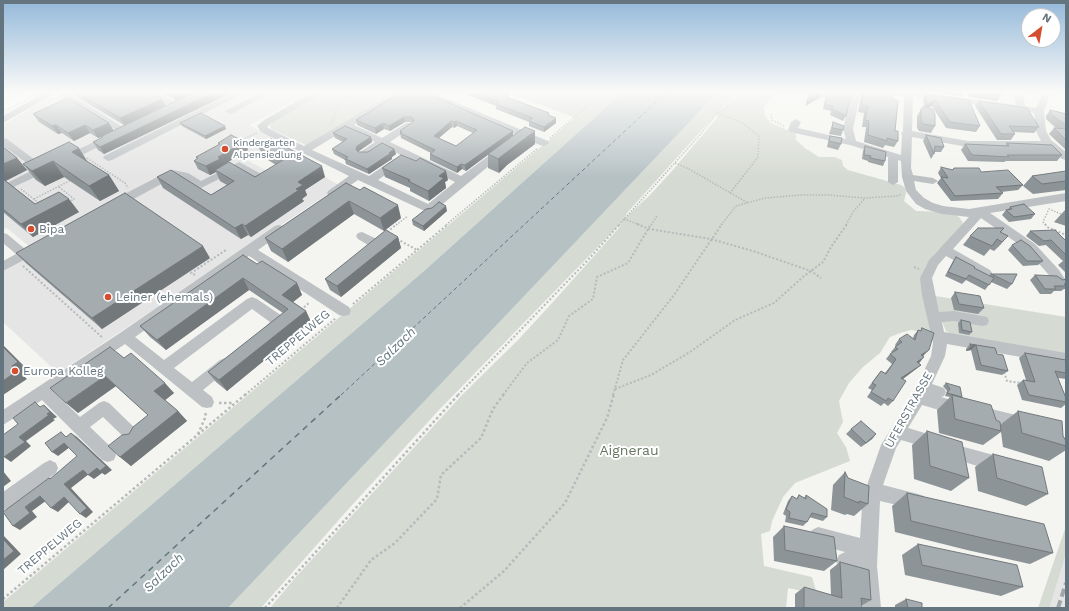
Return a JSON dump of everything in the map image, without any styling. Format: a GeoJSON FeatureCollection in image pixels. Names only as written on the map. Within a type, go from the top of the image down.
{"type":"FeatureCollection","features":[{"type":"Feature","properties":{"kind":"street"},"geometry":{"type":"LineString","coordinates":[[3,189],[127,129],[111,121]]}},
{"type":"Feature","properties":{"kind":"street"},"geometry":{"type":"LineString","coordinates":[[108,158],[184,121]]}},
{"type":"Feature","properties":{"kind":"street"},"geometry":{"type":"LineString","coordinates":[[274,121],[265,126],[304,150],[429,209],[456,187],[462,180],[524,134]]}},
{"type":"Feature","properties":{"kind":"street"},"geometry":{"type":"LineString","coordinates":[[304,150],[354,121]]}},
{"type":"Feature","properties":{"kind":"street"},"geometry":{"type":"LineString","coordinates":[[492,121],[544,143]]}},
{"type":"Feature","properties":{"kind":"street"},"geometry":{"type":"LineString","coordinates":[[848,121],[848,133],[852,143]]}},
{"type":"Feature","properties":{"kind":"street"},"geometry":{"type":"LineString","coordinates":[[906,121],[905,159],[907,177],[911,191],[916,198],[923,203],[962,217],[966,228]]}},
{"type":"Feature","properties":{"kind":"street"},"geometry":{"type":"LineString","coordinates":[[1039,121],[1041,131],[1045,139],[1066,157]]}},
{"type":"Feature","properties":{"kind":"street"},"geometry":{"type":"LineString","coordinates":[[347,125],[462,180]]}},
{"type":"Feature","properties":{"kind":"street"},"geometry":{"type":"LineString","coordinates":[[364,154],[409,125]]}},
{"type":"Feature","properties":{"kind":"street"},"geometry":{"type":"LineString","coordinates":[[896,125],[905,136],[968,144],[1050,144]]}},
{"type":"Feature","properties":{"kind":"street"},"geometry":{"type":"LineString","coordinates":[[796,128],[905,159]]}},
{"type":"Feature","properties":{"kind":"street"},"geometry":{"type":"LineString","coordinates":[[3,142],[42,170]]}},
{"type":"Feature","properties":{"kind":"street"},"geometry":{"type":"LineString","coordinates":[[370,180],[408,154]]}},
{"type":"Feature","properties":{"kind":"street"},"geometry":{"type":"LineString","coordinates":[[893,156],[893,182]]}},
{"type":"Feature","properties":{"kind":"street"},"geometry":{"type":"LineString","coordinates":[[201,186],[239,165],[265,180]]}},
{"type":"Feature","properties":{"kind":"street"},"geometry":{"type":"LineString","coordinates":[[162,166],[173,172],[184,175],[213,193]]}},
{"type":"Feature","properties":{"kind":"street"},"geometry":{"type":"LineString","coordinates":[[104,211],[173,172]]}},
{"type":"Feature","properties":{"kind":"street"},"geometry":{"type":"LineString","coordinates":[[320,201],[357,176]]}},
{"type":"Feature","properties":{"kind":"street"},"geometry":{"type":"LineString","coordinates":[[907,177],[933,181]]}},
{"type":"Feature","properties":{"kind":"street"},"geometry":{"type":"LineString","coordinates":[[950,212],[980,212],[1066,197]]}},
{"type":"Feature","properties":{"kind":"street"},"geometry":{"type":"LineString","coordinates":[[980,212],[1026,243],[1060,275]]}},
{"type":"Feature","properties":{"kind":"street","name":"UFERSTRASSE"},"geometry":{"type":"LineString","coordinates":[[872,608],[868,557],[867,493],[897,432],[921,393],[938,356],[940,343],[928,295],[926,278],[933,263],[980,212]]}},
{"type":"Feature","properties":{"kind":"street"},"geometry":{"type":"LineString","coordinates":[[3,418],[125,337],[288,223]]}},
{"type":"Feature","properties":{"kind":"street"},"geometry":{"type":"LineString","coordinates":[[360,257],[377,244],[362,236]]}},
{"type":"Feature","properties":{"kind":"street"},"geometry":{"type":"LineString","coordinates":[[3,237],[19,258]]}},
{"type":"Feature","properties":{"kind":"street"},"geometry":{"type":"LineString","coordinates":[[3,267],[46,243]]}},
{"type":"Feature","properties":{"kind":"street"},"geometry":{"type":"LineString","coordinates":[[249,250],[321,290],[344,311]]}},
{"type":"Feature","properties":{"kind":"street"},"geometry":{"type":"LineString","coordinates":[[945,250],[986,273]]}},
{"type":"Feature","properties":{"kind":"street"},"geometry":{"type":"LineString","coordinates":[[163,368],[252,302],[280,322],[262,336]]}},
{"type":"Feature","properties":{"kind":"street"},"geometry":{"type":"LineString","coordinates":[[934,318],[954,316],[982,321]]}},
{"type":"Feature","properties":{"kind":"street"},"geometry":{"type":"LineString","coordinates":[[125,337],[207,402]]}},
{"type":"Feature","properties":{"kind":"street"},"geometry":{"type":"LineString","coordinates":[[939,337],[1066,359]]}},
{"type":"Feature","properties":{"kind":"street"},"geometry":{"type":"LineString","coordinates":[[192,391],[239,354]]}},
{"type":"Feature","properties":{"kind":"street"},"geometry":{"type":"LineString","coordinates":[[43,391],[108,455]]}},
{"type":"Feature","properties":{"kind":"street"},"geometry":{"type":"LineString","coordinates":[[921,393],[939,392]]}},
{"type":"Feature","properties":{"kind":"street"},"geometry":{"type":"LineString","coordinates":[[921,393],[982,414],[1035,426]]}},
{"type":"Feature","properties":{"kind":"street"},"geometry":{"type":"LineString","coordinates":[[79,427],[104,408],[134,437]]}},
{"type":"Feature","properties":{"kind":"street"},"geometry":{"type":"LineString","coordinates":[[982,414],[985,429]]}},
{"type":"Feature","properties":{"kind":"street"},"geometry":{"type":"LineString","coordinates":[[897,432],[945,446],[955,459],[1017,470]]}},
{"type":"Feature","properties":{"kind":"street"},"geometry":{"type":"LineString","coordinates":[[3,502],[50,468]]}},
{"type":"Feature","properties":{"kind":"street"},"geometry":{"type":"LineString","coordinates":[[867,493],[933,506]]}},
{"type":"Feature","properties":{"kind":"street"},"geometry":{"type":"LineString","coordinates":[[816,536],[868,557]]}},
{"type":"Feature","properties":{"kind":"street"},"geometry":{"type":"LineString","coordinates":[[846,556],[868,557]]}},
{"type":"Feature","properties":{"kind":"path"},"geometry":{"type":"LineString","coordinates":[[330,135],[327,130],[333,121]]}},
{"type":"Feature","properties":{"kind":"path","name":"TREPPELWEG"},"geometry":{"type":"LineString","coordinates":[[3,599],[570,121]]}},
{"type":"Feature","properties":{"kind":"path"},"geometry":{"type":"LineString","coordinates":[[265,608],[439,415],[581,267],[675,163],[711,121]]}},
{"type":"Feature","properties":{"kind":"path"},"geometry":{"type":"LineString","coordinates":[[730,193],[758,157],[759,136],[737,121]]}},
{"type":"Feature","properties":{"kind":"path"},"geometry":{"type":"LineString","coordinates":[[773,121],[796,128]]}},
{"type":"Feature","properties":{"kind":"path"},"geometry":{"type":"LineString","coordinates":[[234,143],[265,126]]}},
{"type":"Feature","properties":{"kind":"path"},"geometry":{"type":"LineString","coordinates":[[76,154],[84,156],[136,193]]}},
{"type":"Feature","properties":{"kind":"path"},"geometry":{"type":"LineString","coordinates":[[675,163],[748,203]]}},
{"type":"Feature","properties":{"kind":"path"},"geometry":{"type":"LineString","coordinates":[[34,199],[73,180]]}},
{"type":"Feature","properties":{"kind":"path"},"geometry":{"type":"LineString","coordinates":[[59,187],[74,199],[68,202]]}},
{"type":"Feature","properties":{"kind":"path"},"geometry":{"type":"LineString","coordinates":[[20,188],[45,208]]}},
{"type":"Feature","properties":{"kind":"path"},"geometry":{"type":"LineString","coordinates":[[460,608],[504,571],[565,503],[607,418],[623,360],[674,295],[711,239],[736,206],[765,198],[801,195],[828,195],[865,198],[897,196],[911,191]]}},
{"type":"Feature","properties":{"kind":"path"},"geometry":{"type":"LineString","coordinates":[[616,389],[651,375],[690,352],[735,320],[774,303],[823,262],[831,247],[845,228],[853,212],[865,198]]}},
{"type":"Feature","properties":{"kind":"path"},"geometry":{"type":"LineString","coordinates":[[1066,216],[1049,209],[1043,222],[1047,226],[1066,235]]}},
{"type":"Feature","properties":{"kind":"path"},"geometry":{"type":"LineString","coordinates":[[408,216],[386,234],[417,250]]}},
{"type":"Feature","properties":{"kind":"path"},"geometry":{"type":"LineString","coordinates":[[337,608],[371,560],[395,543],[437,498],[441,475],[481,438],[493,409],[527,363],[558,340],[569,316],[593,299],[597,277],[628,263],[657,216]]}},
{"type":"Feature","properties":{"kind":"path"},"geometry":{"type":"LineString","coordinates":[[624,219],[648,229],[711,239],[811,271],[821,278]]}},
{"type":"Feature","properties":{"kind":"path"},"geometry":{"type":"LineString","coordinates":[[203,265],[226,250]]}},
{"type":"Feature","properties":{"kind":"path"},"geometry":{"type":"LineString","coordinates":[[19,258],[23,266],[111,346]]}},
{"type":"Feature","properties":{"kind":"path"},"geometry":{"type":"LineString","coordinates":[[295,314],[321,290]]}},
{"type":"Feature","properties":{"kind":"path"},"geometry":{"type":"LineString","coordinates":[[1003,368],[1007,381],[1022,384]]}},
{"type":"Feature","properties":{"kind":"path"},"geometry":{"type":"LineString","coordinates":[[198,434],[205,418],[207,402],[236,403]]}},
{"type":"Feature","properties":{"kind":"shaded area"},"geometry":{"type":"Polygon","coordinates":[[[10,121],[258,121],[249,125],[277,140],[245,159],[273,174],[325,177],[340,186],[58,373],[3,322],[3,265],[32,249],[7,228],[3,229],[3,125],[10,121]]]}},
{"type":"Feature","properties":{"kind":"shaded area"},"geometry":{"type":"Polygon","coordinates":[[[1066,554],[1066,608],[1049,608],[1050,606],[1066,554]]]}},
{"type":"Feature","properties":{"kind":"green space"},"geometry":{"type":"Polygon","coordinates":[[[274,121],[350,121],[308,146],[271,129],[270,125],[274,121]]]}},
{"type":"Feature","properties":{"kind":"green space"},"geometry":{"type":"Polygon","coordinates":[[[572,121],[591,121],[424,271],[31,608],[3,608],[3,602],[572,121]]]}},
{"type":"Feature","properties":{"kind":"green space","name":"Aignerau"},"geometry":{"type":"Polygon","coordinates":[[[691,121],[710,121],[627,213],[625,218],[650,195],[715,121],[769,121],[771,123],[796,134],[796,140],[819,157],[835,157],[842,160],[843,166],[848,170],[901,185],[905,188],[906,193],[904,201],[916,211],[949,212],[959,217],[963,223],[958,231],[935,253],[925,267],[924,284],[934,325],[930,331],[925,332],[911,330],[890,337],[880,353],[863,367],[849,383],[839,401],[843,422],[837,433],[846,447],[850,461],[795,483],[783,497],[772,521],[770,531],[761,534],[764,566],[812,577],[817,594],[788,588],[786,608],[270,608],[295,578],[462,395],[519,339],[553,302],[618,229],[623,221],[438,411],[261,608],[228,608],[691,121]]]}},
{"type":"Feature","properties":{"kind":"green space"},"geometry":{"type":"Polygon","coordinates":[[[935,296],[1066,317],[1066,354],[952,335],[946,331],[939,314],[935,296]]]}},
{"type":"Feature","properties":{"kind":"green space"},"geometry":{"type":"Polygon","coordinates":[[[1066,526],[1066,554],[1050,606],[1049,608],[1038,608],[1066,526]]]}},
{"type":"Feature","properties":{"kind":"water","name":"Salzach"},"geometry":{"type":"Polygon","coordinates":[[[591,121],[691,121],[228,608],[31,608],[424,271],[591,121]]]}},
{"type":"Feature","properties":{"kind":"building"},"geometry":{"type":"Polygon","coordinates":[[[43,121],[105,121],[109,123],[93,130],[85,125],[68,133],[56,125],[52,126],[43,121]]]}},
{"type":"Feature","properties":{"kind":"building"},"geometry":{"type":"Polygon","coordinates":[[[135,121],[155,121],[100,147],[93,142],[103,137],[102,136],[135,121]]]}},
{"type":"Feature","properties":{"kind":"building"},"geometry":{"type":"Polygon","coordinates":[[[185,121],[215,121],[225,126],[205,136],[180,123],[185,121]]]}},
{"type":"Feature","properties":{"kind":"building"},"geometry":{"type":"Polygon","coordinates":[[[357,121],[398,121],[389,126],[383,123],[375,128],[357,121]]]}},
{"type":"Feature","properties":{"kind":"building"},"geometry":{"type":"Polygon","coordinates":[[[414,121],[489,121],[513,131],[465,165],[461,164],[457,167],[430,154],[435,150],[400,133],[402,132],[400,131],[414,121]],[[451,121],[434,136],[456,146],[477,130],[456,121],[451,121]]]}},
{"type":"Feature","properties":{"kind":"building"},"geometry":{"type":"Polygon","coordinates":[[[530,121],[553,121],[544,127],[530,121]]]}},
{"type":"Feature","properties":{"kind":"building"},"geometry":{"type":"Polygon","coordinates":[[[867,121],[896,121],[895,131],[898,131],[898,141],[887,138],[887,141],[868,135],[869,121],[867,121]]]}},
{"type":"Feature","properties":{"kind":"building"},"geometry":{"type":"Polygon","coordinates":[[[921,121],[935,121],[935,126],[923,124],[921,121]]]}},
{"type":"Feature","properties":{"kind":"building"},"geometry":{"type":"Polygon","coordinates":[[[949,121],[978,121],[980,126],[950,122],[949,121]]]}},
{"type":"Feature","properties":{"kind":"building"},"geometry":{"type":"Polygon","coordinates":[[[992,121],[1035,121],[1039,127],[1009,126],[1015,134],[1001,134],[992,121]]]}},
{"type":"Feature","properties":{"kind":"building"},"geometry":{"type":"Polygon","coordinates":[[[1059,121],[1066,121],[1066,124],[1059,121]]]}},
{"type":"Feature","properties":{"kind":"building"},"geometry":{"type":"Polygon","coordinates":[[[833,122],[844,126],[843,130],[832,128],[833,122]]]}},
{"type":"Feature","properties":{"kind":"building"},"geometry":{"type":"Polygon","coordinates":[[[345,126],[371,137],[357,146],[356,150],[359,152],[368,152],[382,143],[394,149],[389,153],[391,153],[367,169],[345,159],[348,157],[332,149],[347,139],[333,133],[345,126]]]}},
{"type":"Feature","properties":{"kind":"building"},"geometry":{"type":"Polygon","coordinates":[[[525,127],[535,131],[498,159],[488,154],[525,127]]]}},
{"type":"Feature","properties":{"kind":"building"},"geometry":{"type":"Polygon","coordinates":[[[1054,128],[1066,129],[1066,140],[1054,128]]]}},
{"type":"Feature","properties":{"kind":"building"},"geometry":{"type":"Polygon","coordinates":[[[231,135],[245,142],[218,157],[220,159],[206,166],[194,161],[198,158],[196,157],[220,144],[218,143],[231,135]]]}},
{"type":"Feature","properties":{"kind":"building"},"geometry":{"type":"Polygon","coordinates":[[[926,135],[941,138],[944,147],[935,146],[934,154],[926,135]]]}},
{"type":"Feature","properties":{"kind":"building"},"geometry":{"type":"Polygon","coordinates":[[[830,136],[842,138],[841,144],[829,141],[830,136]]]}},
{"type":"Feature","properties":{"kind":"building"},"geometry":{"type":"Polygon","coordinates":[[[271,139],[322,166],[298,182],[303,185],[296,189],[299,190],[245,226],[242,224],[235,228],[157,177],[171,170],[211,195],[234,181],[215,170],[229,162],[255,177],[283,160],[258,146],[271,139]]]}},
{"type":"Feature","properties":{"kind":"building"},"geometry":{"type":"Polygon","coordinates":[[[69,142],[79,148],[72,152],[109,175],[89,186],[53,161],[32,171],[23,164],[69,142]]]}},
{"type":"Feature","properties":{"kind":"building"},"geometry":{"type":"Polygon","coordinates":[[[1007,143],[1052,145],[1062,155],[1007,155],[1009,157],[972,155],[965,144],[1009,146],[1007,143]]]}},
{"type":"Feature","properties":{"kind":"building"},"geometry":{"type":"Polygon","coordinates":[[[865,146],[886,152],[885,161],[870,158],[871,156],[864,155],[865,146]]]}},
{"type":"Feature","properties":{"kind":"building"},"geometry":{"type":"Polygon","coordinates":[[[3,147],[17,158],[3,164],[3,147]]]}},
{"type":"Feature","properties":{"kind":"building"},"geometry":{"type":"Polygon","coordinates":[[[401,155],[416,161],[420,158],[446,171],[439,176],[444,178],[428,191],[408,181],[410,180],[382,168],[401,155]]]}},
{"type":"Feature","properties":{"kind":"building"},"geometry":{"type":"Polygon","coordinates":[[[941,167],[953,170],[954,168],[979,168],[981,172],[1008,170],[1023,185],[996,187],[1003,193],[955,196],[941,177],[948,178],[941,167]]]}},
{"type":"Feature","properties":{"kind":"building"},"geometry":{"type":"Polygon","coordinates":[[[1066,171],[1066,181],[1042,184],[1032,176],[1066,171]]]}},
{"type":"Feature","properties":{"kind":"building"},"geometry":{"type":"Polygon","coordinates":[[[3,179],[35,204],[59,192],[69,199],[21,224],[3,209],[3,179]]]}},
{"type":"Feature","properties":{"kind":"building"},"geometry":{"type":"Polygon","coordinates":[[[346,183],[360,190],[364,187],[398,205],[380,218],[349,201],[282,249],[265,238],[346,183]]]}},
{"type":"Feature","properties":{"kind":"building","name":"Leiner (ehemals)"},"geometry":{"type":"Polygon","coordinates":[[[125,193],[203,246],[92,318],[16,253],[125,193]]]}},
{"type":"Feature","properties":{"kind":"building"},"geometry":{"type":"Polygon","coordinates":[[[439,202],[446,206],[423,226],[412,220],[426,209],[432,208],[439,202]]]}},
{"type":"Feature","properties":{"kind":"building"},"geometry":{"type":"Polygon","coordinates":[[[1024,204],[1035,214],[1014,217],[1006,210],[1012,209],[1010,207],[1024,204]]]}},
{"type":"Feature","properties":{"kind":"building"},"geometry":{"type":"Polygon","coordinates":[[[978,228],[1004,228],[1000,232],[1008,236],[1002,242],[997,239],[992,246],[970,236],[978,228]]]}},
{"type":"Feature","properties":{"kind":"building"},"geometry":{"type":"Polygon","coordinates":[[[386,230],[398,237],[337,286],[325,279],[386,230]]]}},
{"type":"Feature","properties":{"kind":"building"},"geometry":{"type":"Polygon","coordinates":[[[1055,230],[1066,241],[1066,255],[1051,240],[1044,241],[1030,231],[1055,230]]]}},
{"type":"Feature","properties":{"kind":"building"},"geometry":{"type":"Polygon","coordinates":[[[1021,240],[1030,246],[1043,261],[1027,261],[1012,245],[1021,240]]]}},
{"type":"Feature","properties":{"kind":"building"},"geometry":{"type":"Polygon","coordinates":[[[243,255],[257,264],[262,261],[297,283],[282,295],[306,311],[219,380],[208,372],[288,309],[243,278],[157,340],[140,326],[243,255]]]}},
{"type":"Feature","properties":{"kind":"building"},"geometry":{"type":"Polygon","coordinates":[[[956,257],[994,278],[989,285],[969,275],[966,279],[948,272],[956,257]]]}},
{"type":"Feature","properties":{"kind":"building"},"geometry":{"type":"Polygon","coordinates":[[[991,274],[1017,274],[1012,284],[991,274]]]}},
{"type":"Feature","properties":{"kind":"building"},"geometry":{"type":"Polygon","coordinates":[[[1035,275],[1057,276],[1063,280],[1066,279],[1066,284],[1064,284],[1066,286],[1054,286],[1056,289],[1045,289],[1035,275]]]}},
{"type":"Feature","properties":{"kind":"building"},"geometry":{"type":"Polygon","coordinates":[[[955,292],[980,296],[984,308],[959,304],[955,292]]]}},
{"type":"Feature","properties":{"kind":"building"},"geometry":{"type":"Polygon","coordinates":[[[961,320],[970,322],[972,332],[962,330],[961,320]]]}},
{"type":"Feature","properties":{"kind":"building"},"geometry":{"type":"Polygon","coordinates":[[[922,328],[934,333],[929,350],[921,355],[924,357],[917,362],[921,365],[901,378],[906,381],[893,401],[888,398],[886,401],[871,392],[876,385],[872,383],[881,371],[886,374],[896,359],[890,354],[898,349],[895,347],[902,342],[899,339],[907,334],[915,340],[918,330],[921,331],[922,328]]]}},
{"type":"Feature","properties":{"kind":"building"},"geometry":{"type":"Polygon","coordinates":[[[970,344],[995,348],[997,354],[1003,355],[1008,371],[981,365],[976,345],[971,346],[970,344]]]}},
{"type":"Feature","properties":{"kind":"building"},"geometry":{"type":"Polygon","coordinates":[[[3,347],[18,362],[12,366],[17,371],[3,381],[3,347]]]}},
{"type":"Feature","properties":{"kind":"building"},"geometry":{"type":"Polygon","coordinates":[[[110,347],[124,358],[131,353],[165,383],[154,391],[178,411],[120,457],[108,446],[122,435],[129,434],[133,427],[148,415],[105,376],[66,403],[50,388],[110,347]]]}},
{"type":"Feature","properties":{"kind":"building"},"geometry":{"type":"Polygon","coordinates":[[[1025,353],[1066,360],[1066,373],[1055,371],[1066,398],[1066,402],[1029,395],[1023,380],[1035,382],[1025,353]]]}},
{"type":"Feature","properties":{"kind":"building"},"geometry":{"type":"Polygon","coordinates":[[[946,383],[960,387],[962,397],[947,393],[950,389],[946,383]]]}},
{"type":"Feature","properties":{"kind":"building"},"geometry":{"type":"Polygon","coordinates":[[[952,395],[991,405],[996,420],[1000,422],[1001,431],[955,419],[952,395]]]}},
{"type":"Feature","properties":{"kind":"building"},"geometry":{"type":"Polygon","coordinates":[[[35,402],[40,407],[44,405],[50,412],[47,414],[49,415],[19,437],[25,442],[3,457],[3,435],[18,424],[13,418],[35,402]]]}},
{"type":"Feature","properties":{"kind":"building"},"geometry":{"type":"Polygon","coordinates":[[[1018,411],[1062,421],[1063,436],[1066,441],[1066,446],[1022,433],[1018,411]]]}},
{"type":"Feature","properties":{"kind":"building"},"geometry":{"type":"Polygon","coordinates":[[[861,421],[876,434],[866,443],[851,429],[861,421]]]}},
{"type":"Feature","properties":{"kind":"building"},"geometry":{"type":"Polygon","coordinates":[[[927,431],[962,442],[969,478],[930,466],[927,431]]]}},
{"type":"Feature","properties":{"kind":"building"},"geometry":{"type":"Polygon","coordinates":[[[61,432],[66,437],[71,433],[106,466],[100,471],[97,468],[88,475],[83,470],[64,484],[87,508],[80,514],[64,497],[51,508],[40,496],[25,507],[30,513],[13,526],[3,512],[49,478],[50,479],[77,456],[64,443],[52,452],[45,443],[61,432]]]}},
{"type":"Feature","properties":{"kind":"building"},"geometry":{"type":"Polygon","coordinates":[[[993,454],[1042,467],[1048,494],[997,478],[993,454]]]}},
{"type":"Feature","properties":{"kind":"building"},"geometry":{"type":"Polygon","coordinates":[[[845,472],[848,478],[869,486],[868,504],[859,501],[859,503],[844,497],[845,472]]]}},
{"type":"Feature","properties":{"kind":"building"},"geometry":{"type":"Polygon","coordinates":[[[907,493],[1044,524],[1053,553],[911,521],[907,493]]]}},
{"type":"Feature","properties":{"kind":"building"},"geometry":{"type":"Polygon","coordinates":[[[799,495],[806,499],[806,495],[827,509],[827,517],[812,513],[807,522],[789,518],[790,512],[786,509],[792,496],[797,499],[799,495]]]}},
{"type":"Feature","properties":{"kind":"building"},"geometry":{"type":"Polygon","coordinates":[[[784,526],[834,537],[837,561],[785,550],[784,526]]]}},
{"type":"Feature","properties":{"kind":"building"},"geometry":{"type":"Polygon","coordinates":[[[3,539],[14,551],[3,560],[3,539]]]}},
{"type":"Feature","properties":{"kind":"building"},"geometry":{"type":"Polygon","coordinates":[[[918,544],[1017,565],[1023,587],[922,565],[918,544]]]}},
{"type":"Feature","properties":{"kind":"building"},"geometry":{"type":"Polygon","coordinates":[[[840,562],[869,570],[871,600],[861,598],[862,608],[804,608],[804,587],[842,598],[840,562]]]}},
{"type":"Feature","properties":{"kind":"building"},"geometry":{"type":"Polygon","coordinates":[[[906,599],[922,603],[922,608],[908,608],[906,599]]]}},
{"type":"Feature","properties":{"kind":"ferry route"},"geometry":{"type":"LineString","coordinates":[[341,395],[636,121]]}},
{"type":"Feature","properties":{"kind":"ferry route"},"geometry":{"type":"LineString","coordinates":[[108,608],[342,394]]}},
{"type":"Feature","properties":{"kind":"railway"},"geometry":{"type":"LineString","coordinates":[[1058,608],[1066,583]]}},
{"type":"Feature","properties":{"kind":"place","name":"Kindergarten Alpensiedlung"},"geometry":{"type":"Point","coordinates":[225,149]}},
{"type":"Feature","properties":{"kind":"place","name":"Bipa"},"geometry":{"type":"Point","coordinates":[31,229]}},
{"type":"Feature","properties":{"kind":"place","name":"Leiner (ehemals)"},"geometry":{"type":"Point","coordinates":[108,297]}},
{"type":"Feature","properties":{"kind":"place","name":"Europa Kolleg"},"geometry":{"type":"Point","coordinates":[15,371]}}]}
